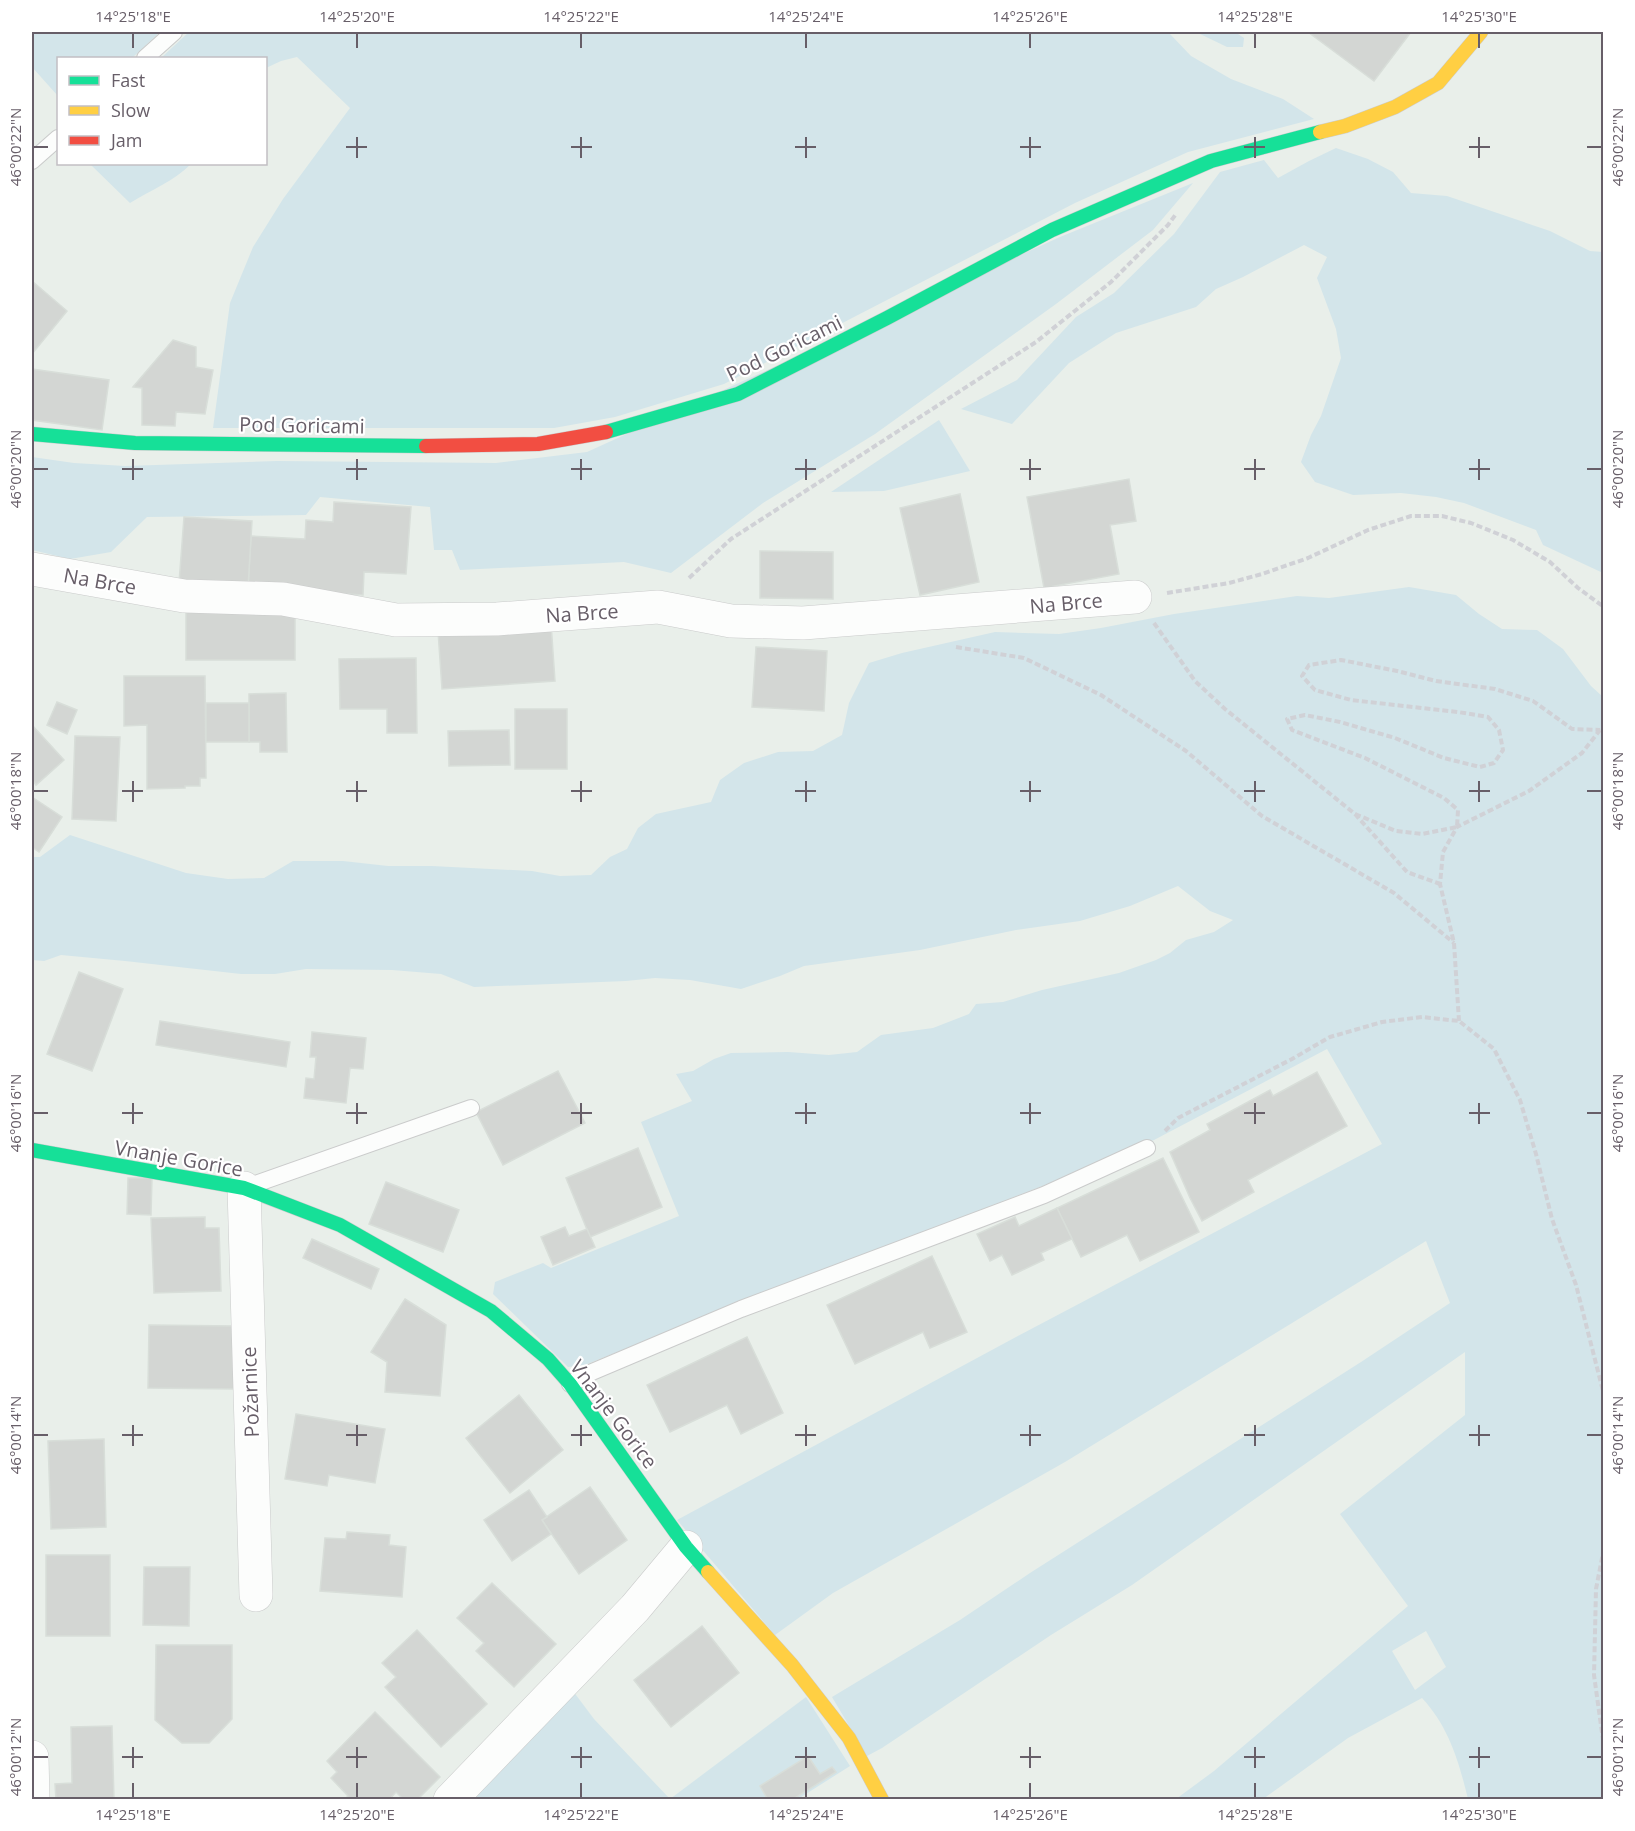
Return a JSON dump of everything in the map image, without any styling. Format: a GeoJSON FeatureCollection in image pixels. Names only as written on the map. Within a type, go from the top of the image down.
{"type":"FeatureCollection","features":[{"type":"Feature","properties":{"kind":"street","name":"Pod Goricami"},"geometry":{"type":"LineString","coordinates":[[32,434],[135,443],[459,446],[538,444],[614,430],[738,394],[1052,230],[1211,161],[1344,126],[1395,107],[1438,83],[1471,34]]}},
{"type":"Feature","properties":{"kind":"street","name":"Na Brce"},"geometry":{"type":"LineString","coordinates":[[32,569],[184,596],[283,599],[396,620],[497,619],[658,608],[731,621],[803,622],[1135,597]]}},
{"type":"Feature","properties":{"kind":"street","name":"Vnanje Gorice"},"geometry":{"type":"LineString","coordinates":[[32,1150],[244,1188],[340,1225],[490,1311],[548,1359],[570,1384],[686,1546],[792,1665],[849,1738],[882,1800]]}},
{"type":"Feature","properties":{"kind":"street","name":"Požarnice"},"geometry":{"type":"LineString","coordinates":[[244,1188],[256,1595]]}},
{"type":"Feature","properties":{"kind":"street"},"geometry":{"type":"LineString","coordinates":[[450,1800],[635,1608],[686,1546]]}},
{"type":"Feature","properties":{"kind":"street"},"geometry":{"type":"LineString","coordinates":[[32,1757],[33,1800]]}},
{"type":"Feature","properties":{"kind":"lane"},"geometry":{"type":"LineString","coordinates":[[147,57],[174,32]]}},
{"type":"Feature","properties":{"kind":"lane"},"geometry":{"type":"LineString","coordinates":[[32,161],[57,139]]}},
{"type":"Feature","properties":{"kind":"lane"},"geometry":{"type":"LineString","coordinates":[[244,1188],[471,1108]]}},
{"type":"Feature","properties":{"kind":"lane"},"geometry":{"type":"LineString","coordinates":[[570,1384],[592,1372],[741,1310],[1044,1195],[1147,1148]]}},
{"type":"Feature","properties":{"kind":"path"},"geometry":{"type":"LineString","coordinates":[[658,608],[731,539],[1036,342],[1111,282],[1168,225],[1180,207]]}},
{"type":"Feature","properties":{"kind":"path"},"geometry":{"type":"LineString","coordinates":[[1440,884],[1407,872],[1355,814],[1261,739],[1195,681],[1135,597],[1229,583],[1308,558],[1368,530],[1411,516],[1442,516],[1471,523],[1513,540],[1550,562],[1578,588],[1604,607]]}},
{"type":"Feature","properties":{"kind":"path"},"geometry":{"type":"LineString","coordinates":[[954,647],[1024,658],[1101,695],[1186,751],[1262,816],[1394,893],[1454,943]]}},
{"type":"Feature","properties":{"kind":"path"},"geometry":{"type":"LineString","coordinates":[[1459,1021],[1454,943],[1440,884],[1443,852],[1457,827],[1458,810],[1444,798],[1365,758],[1292,730],[1287,719],[1305,715],[1340,722],[1395,738],[1444,758],[1480,767],[1494,763],[1503,750],[1499,730],[1488,717],[1351,700],[1316,690],[1302,676],[1309,665],[1341,660],[1436,681],[1495,689],[1533,701],[1572,729],[1602,730]]}},
{"type":"Feature","properties":{"kind":"path"},"geometry":{"type":"LineString","coordinates":[[1355,814],[1396,831],[1422,834],[1457,827],[1529,791],[1582,753],[1602,730]]}},
{"type":"Feature","properties":{"kind":"path"},"geometry":{"type":"LineString","coordinates":[[1147,1148],[1179,1118],[1330,1037],[1383,1022],[1422,1017],[1459,1021],[1494,1049],[1520,1100],[1552,1219],[1576,1285],[1604,1395]]}},
{"type":"Feature","properties":{"kind":"path"},"geometry":{"type":"LineString","coordinates":[[1604,1548],[1596,1589],[1594,1675],[1604,1747]]}},
{"type":"Feature","properties":{"kind":"shaded area"},"geometry":{"type":"Polygon","coordinates":[[[32,32],[160,32],[133,57],[57,57],[57,95],[32,67],[32,32]]]}},
{"type":"Feature","properties":{"kind":"shaded area"},"geometry":{"type":"Polygon","coordinates":[[[189,32],[1170,32],[1191,56],[1231,79],[1283,99],[1314,119],[1188,152],[1075,203],[724,384],[615,417],[554,428],[213,428],[230,303],[253,247],[283,199],[350,108],[297,57],[267,68],[267,57],[162,57],[189,32]]]}},
{"type":"Feature","properties":{"kind":"shaded area"},"geometry":{"type":"Polygon","coordinates":[[[1196,32],[1235,32],[1244,38],[1243,47],[1227,47],[1196,32]]]}},
{"type":"Feature","properties":{"kind":"shaded area"},"geometry":{"type":"Polygon","coordinates":[[[1336,148],[1368,159],[1393,172],[1411,193],[1447,196],[1550,231],[1590,251],[1603,252],[1603,573],[1543,545],[1536,530],[1464,503],[1401,493],[1353,495],[1315,482],[1301,462],[1321,416],[1341,358],[1336,329],[1317,278],[1327,257],[1304,245],[1216,289],[1196,307],[1116,333],[1069,363],[1012,424],[961,409],[1017,380],[1076,317],[1114,293],[1174,234],[1220,172],[1264,160],[1278,178],[1336,148]]]}},
{"type":"Feature","properties":{"kind":"shaded area"},"geometry":{"type":"Polygon","coordinates":[[[91,165],[190,165],[170,180],[130,203],[91,165]]]}},
{"type":"Feature","properties":{"kind":"shaded area"},"geometry":{"type":"Polygon","coordinates":[[[1193,183],[1153,230],[1056,304],[875,434],[763,503],[671,573],[624,562],[460,570],[452,550],[434,550],[430,507],[320,497],[306,515],[147,517],[111,552],[70,559],[32,550],[32,457],[74,463],[125,466],[277,461],[496,463],[587,452],[1060,237],[1193,183]]]}},
{"type":"Feature","properties":{"kind":"shaded area"},"geometry":{"type":"Polygon","coordinates":[[[939,420],[970,471],[884,491],[831,492],[939,420]]]}},
{"type":"Feature","properties":{"kind":"shaded area"},"geometry":{"type":"Polygon","coordinates":[[[1409,587],[1456,595],[1502,629],[1537,630],[1563,649],[1591,686],[1603,697],[1603,1799],[1468,1799],[1452,1745],[1439,1721],[1422,1698],[1348,1738],[1263,1799],[1176,1799],[1214,1771],[1408,1606],[1340,1514],[1465,1415],[1465,1352],[1132,1585],[1051,1635],[882,1748],[867,1756],[832,1697],[960,1620],[1450,1303],[1426,1241],[1065,1462],[833,1593],[775,1635],[677,1520],[1016,1337],[1382,1144],[1327,1049],[1154,1140],[585,1365],[568,1367],[493,1294],[495,1282],[543,1263],[551,1268],[679,1216],[641,1122],[692,1101],[676,1074],[693,1071],[714,1059],[731,1053],[788,1052],[829,1055],[857,1052],[881,1035],[933,1028],[969,1014],[976,1004],[1003,1002],[1042,990],[1119,973],[1156,960],[1170,953],[1186,940],[1214,932],[1233,920],[1210,911],[1178,886],[1130,906],[1080,921],[1016,930],[920,950],[804,966],[741,989],[690,980],[655,978],[474,987],[441,974],[392,970],[306,969],[275,974],[241,974],[61,955],[44,961],[32,960],[32,857],[40,857],[70,835],[186,873],[228,879],[264,878],[293,861],[343,861],[388,866],[532,871],[560,876],[591,875],[610,857],[627,849],[638,828],[656,814],[711,802],[720,780],[744,763],[778,752],[813,751],[842,735],[849,703],[869,663],[902,653],[995,632],[1059,634],[1297,596],[1329,598],[1409,587]],[[1426,1631],[1392,1651],[1415,1690],[1446,1667],[1426,1631]]]}},
{"type":"Feature","properties":{"kind":"shaded area"},"geometry":{"type":"Polygon","coordinates":[[[573,1691],[594,1719],[670,1799],[806,1697],[850,1766],[798,1799],[459,1800],[573,1691]]]}},
{"type":"Feature","properties":{"kind":"building"},"geometry":{"type":"Polygon","coordinates":[[[1308,32],[1411,32],[1374,81],[1308,32]]]}},
{"type":"Feature","properties":{"kind":"building"},"geometry":{"type":"Polygon","coordinates":[[[32,281],[67,311],[32,354],[32,281]]]}},
{"type":"Feature","properties":{"kind":"building"},"geometry":{"type":"Polygon","coordinates":[[[173,340],[196,347],[196,367],[213,370],[205,414],[176,412],[175,426],[142,425],[142,388],[133,387],[173,340]]]}},
{"type":"Feature","properties":{"kind":"building"},"geometry":{"type":"Polygon","coordinates":[[[32,369],[109,380],[102,430],[32,420],[32,369]]]}},
{"type":"Feature","properties":{"kind":"building"},"geometry":{"type":"Polygon","coordinates":[[[1129,479],[1136,521],[1110,525],[1119,574],[1044,588],[1027,497],[1129,479]]]}},
{"type":"Feature","properties":{"kind":"building"},"geometry":{"type":"Polygon","coordinates":[[[960,494],[979,582],[920,595],[900,508],[960,494]]]}},
{"type":"Feature","properties":{"kind":"building"},"geometry":{"type":"Polygon","coordinates":[[[334,502],[411,507],[406,574],[364,572],[363,595],[248,588],[251,536],[305,539],[306,520],[333,522],[334,502]]]}},
{"type":"Feature","properties":{"kind":"building"},"geometry":{"type":"Polygon","coordinates":[[[184,517],[252,521],[248,588],[179,583],[184,517]]]}},
{"type":"Feature","properties":{"kind":"building"},"geometry":{"type":"Polygon","coordinates":[[[760,551],[833,552],[833,599],[760,598],[760,551]]]}},
{"type":"Feature","properties":{"kind":"building"},"geometry":{"type":"Polygon","coordinates":[[[186,610],[295,610],[295,660],[186,660],[186,610]]]}},
{"type":"Feature","properties":{"kind":"building"},"geometry":{"type":"Polygon","coordinates":[[[551,623],[555,681],[442,689],[438,631],[551,623]]]}},
{"type":"Feature","properties":{"kind":"building"},"geometry":{"type":"Polygon","coordinates":[[[756,647],[827,651],[824,711],[752,707],[756,647]]]}},
{"type":"Feature","properties":{"kind":"building"},"geometry":{"type":"Polygon","coordinates":[[[416,658],[417,733],[387,733],[387,709],[340,709],[339,659],[416,658]]]}},
{"type":"Feature","properties":{"kind":"building"},"geometry":{"type":"Polygon","coordinates":[[[124,676],[205,676],[206,778],[200,778],[200,786],[147,789],[147,725],[124,726],[124,676]]]}},
{"type":"Feature","properties":{"kind":"building"},"geometry":{"type":"Polygon","coordinates":[[[286,693],[287,752],[260,752],[260,742],[249,742],[249,694],[286,693]]]}},
{"type":"Feature","properties":{"kind":"building"},"geometry":{"type":"Polygon","coordinates":[[[57,702],[77,710],[67,734],[47,725],[57,702]]]}},
{"type":"Feature","properties":{"kind":"building"},"geometry":{"type":"Polygon","coordinates":[[[206,703],[249,703],[249,742],[206,742],[206,703]]]}},
{"type":"Feature","properties":{"kind":"building"},"geometry":{"type":"Polygon","coordinates":[[[515,709],[567,709],[567,769],[515,769],[515,709]]]}},
{"type":"Feature","properties":{"kind":"building"},"geometry":{"type":"Polygon","coordinates":[[[32,725],[64,760],[36,785],[32,779],[32,725]]]}},
{"type":"Feature","properties":{"kind":"building"},"geometry":{"type":"Polygon","coordinates":[[[509,730],[510,765],[449,766],[448,731],[509,730]]]}},
{"type":"Feature","properties":{"kind":"building"},"geometry":{"type":"Polygon","coordinates":[[[75,736],[120,737],[116,821],[72,819],[75,736]]]}},
{"type":"Feature","properties":{"kind":"building"},"geometry":{"type":"Polygon","coordinates":[[[32,797],[62,817],[39,852],[32,847],[32,797]]]}},
{"type":"Feature","properties":{"kind":"building"},"geometry":{"type":"Polygon","coordinates":[[[79,972],[123,989],[92,1071],[47,1054],[79,972]]]}},
{"type":"Feature","properties":{"kind":"building"},"geometry":{"type":"Polygon","coordinates":[[[160,1021],[290,1042],[286,1067],[156,1045],[160,1021]]]}},
{"type":"Feature","properties":{"kind":"building"},"geometry":{"type":"Polygon","coordinates":[[[312,1032],[366,1038],[363,1069],[350,1068],[346,1103],[304,1098],[306,1078],[314,1079],[316,1057],[310,1057],[312,1032]]]}},
{"type":"Feature","properties":{"kind":"building"},"geometry":{"type":"Polygon","coordinates":[[[558,1071],[585,1123],[503,1165],[476,1112],[558,1071]]]}},
{"type":"Feature","properties":{"kind":"building"},"geometry":{"type":"Polygon","coordinates":[[[1317,1072],[1347,1126],[1248,1180],[1254,1192],[1202,1221],[1170,1152],[1210,1130],[1207,1124],[1270,1090],[1273,1096],[1317,1072]]]}},
{"type":"Feature","properties":{"kind":"building"},"geometry":{"type":"Polygon","coordinates":[[[638,1148],[662,1207],[590,1237],[566,1178],[638,1148]]]}},
{"type":"Feature","properties":{"kind":"building"},"geometry":{"type":"Polygon","coordinates":[[[1163,1158],[1199,1232],[1140,1261],[1127,1235],[1081,1257],[1057,1208],[1163,1158]]]}},
{"type":"Feature","properties":{"kind":"building"},"geometry":{"type":"Polygon","coordinates":[[[128,1178],[152,1178],[151,1215],[127,1214],[128,1178]]]}},
{"type":"Feature","properties":{"kind":"building"},"geometry":{"type":"Polygon","coordinates":[[[386,1182],[459,1210],[443,1252],[369,1224],[386,1182]]]}},
{"type":"Feature","properties":{"kind":"building"},"geometry":{"type":"Polygon","coordinates":[[[1057,1208],[1072,1239],[1041,1253],[1044,1260],[1012,1275],[1002,1255],[990,1261],[977,1234],[1015,1217],[1019,1226],[1057,1208]]]}},
{"type":"Feature","properties":{"kind":"building"},"geometry":{"type":"Polygon","coordinates":[[[205,1217],[205,1228],[219,1228],[221,1291],[154,1293],[151,1218],[205,1217]]]}},
{"type":"Feature","properties":{"kind":"building"},"geometry":{"type":"Polygon","coordinates":[[[565,1227],[569,1236],[587,1229],[595,1247],[553,1265],[541,1237],[565,1227]]]}},
{"type":"Feature","properties":{"kind":"building"},"geometry":{"type":"Polygon","coordinates":[[[312,1239],[379,1269],[371,1289],[303,1258],[312,1239]]]}},
{"type":"Feature","properties":{"kind":"building"},"geometry":{"type":"Polygon","coordinates":[[[932,1256],[967,1332],[930,1348],[923,1332],[855,1364],[827,1305],[932,1256]]]}},
{"type":"Feature","properties":{"kind":"building"},"geometry":{"type":"Polygon","coordinates":[[[405,1299],[446,1325],[440,1396],[385,1392],[387,1362],[371,1352],[405,1299]]]}},
{"type":"Feature","properties":{"kind":"building"},"geometry":{"type":"Polygon","coordinates":[[[149,1325],[236,1326],[235,1389],[148,1388],[149,1325]]]}},
{"type":"Feature","properties":{"kind":"building"},"geometry":{"type":"Polygon","coordinates":[[[747,1337],[783,1413],[741,1434],[727,1405],[670,1432],[647,1385],[747,1337]]]}},
{"type":"Feature","properties":{"kind":"building"},"geometry":{"type":"Polygon","coordinates":[[[519,1395],[563,1450],[510,1493],[466,1438],[519,1395]]]}},
{"type":"Feature","properties":{"kind":"building"},"geometry":{"type":"Polygon","coordinates":[[[296,1414],[385,1429],[375,1483],[329,1475],[327,1486],[285,1479],[296,1414]]]}},
{"type":"Feature","properties":{"kind":"building"},"geometry":{"type":"Polygon","coordinates":[[[104,1439],[106,1527],[51,1529],[48,1441],[104,1439]]]}},
{"type":"Feature","properties":{"kind":"building"},"geometry":{"type":"Polygon","coordinates":[[[590,1487],[627,1540],[579,1574],[542,1520],[590,1487]]]}},
{"type":"Feature","properties":{"kind":"building"},"geometry":{"type":"Polygon","coordinates":[[[529,1490],[547,1517],[542,1520],[551,1534],[512,1561],[484,1520],[529,1490]]]}},
{"type":"Feature","properties":{"kind":"building"},"geometry":{"type":"Polygon","coordinates":[[[347,1532],[390,1535],[389,1545],[406,1547],[402,1597],[320,1591],[325,1538],[346,1539],[347,1532]]]}},
{"type":"Feature","properties":{"kind":"building"},"geometry":{"type":"Polygon","coordinates":[[[46,1555],[110,1555],[110,1636],[46,1636],[46,1555]]]}},
{"type":"Feature","properties":{"kind":"building"},"geometry":{"type":"Polygon","coordinates":[[[144,1567],[190,1567],[189,1626],[143,1625],[144,1567]]]}},
{"type":"Feature","properties":{"kind":"building"},"geometry":{"type":"Polygon","coordinates":[[[492,1583],[556,1644],[514,1687],[476,1651],[484,1643],[457,1618],[492,1583]]]}},
{"type":"Feature","properties":{"kind":"building"},"geometry":{"type":"Polygon","coordinates":[[[702,1626],[739,1673],[671,1727],[634,1680],[702,1626]]]}},
{"type":"Feature","properties":{"kind":"building"},"geometry":{"type":"Polygon","coordinates":[[[417,1630],[487,1704],[441,1747],[385,1687],[396,1677],[382,1663],[417,1630]]]}},
{"type":"Feature","properties":{"kind":"building"},"geometry":{"type":"Polygon","coordinates":[[[156,1645],[232,1645],[232,1719],[209,1743],[182,1743],[155,1720],[156,1645]]]}},
{"type":"Feature","properties":{"kind":"building"},"geometry":{"type":"Polygon","coordinates":[[[375,1712],[440,1777],[417,1800],[404,1800],[396,1792],[389,1800],[344,1800],[348,1796],[331,1778],[337,1772],[327,1761],[375,1712]]]}},
{"type":"Feature","properties":{"kind":"building"},"geometry":{"type":"Polygon","coordinates":[[[112,1726],[114,1800],[56,1800],[55,1784],[72,1783],[71,1727],[112,1726]]]}},
{"type":"Feature","properties":{"kind":"building"},"geometry":{"type":"Polygon","coordinates":[[[808,1756],[820,1774],[832,1767],[836,1772],[792,1800],[768,1800],[760,1786],[808,1756]]]}},
{"type":"Feature","properties":{"kind":"traffic: fast"},"geometry":{"type":"LineString","coordinates":[[606,432],[738,394],[1052,230],[1211,161],[1320,132]]}},
{"type":"Feature","properties":{"kind":"traffic: fast"},"geometry":{"type":"LineString","coordinates":[[32,434],[135,443],[426,446]]}},
{"type":"Feature","properties":{"kind":"traffic: fast"},"geometry":{"type":"LineString","coordinates":[[32,1150],[244,1188],[340,1225],[491,1311],[548,1359],[570,1384],[686,1547],[708,1572]]}},
{"type":"Feature","properties":{"kind":"traffic: slow"},"geometry":{"type":"LineString","coordinates":[[1320,132],[1345,126],[1395,107],[1438,83],[1481,32]]}},
{"type":"Feature","properties":{"kind":"traffic: slow"},"geometry":{"type":"LineString","coordinates":[[708,1572],[792,1665],[849,1738],[882,1800]]}},
{"type":"Feature","properties":{"kind":"traffic: jam"},"geometry":{"type":"LineString","coordinates":[[426,446],[538,444],[606,432]]}}]}
